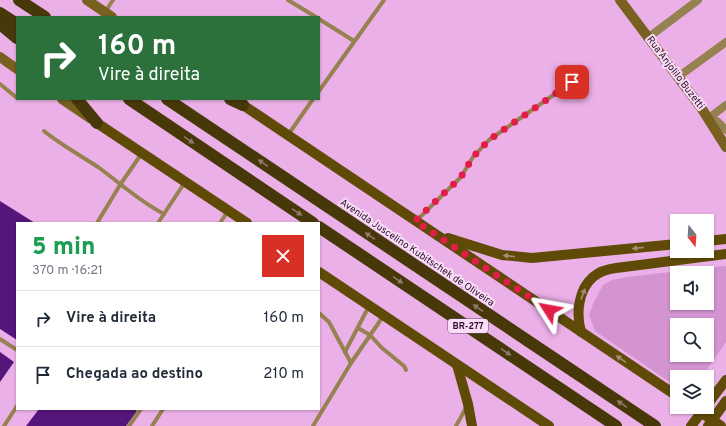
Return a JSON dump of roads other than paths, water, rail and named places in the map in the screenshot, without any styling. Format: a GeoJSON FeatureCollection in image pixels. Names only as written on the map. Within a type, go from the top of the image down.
{"type":"FeatureCollection","features":[{"type":"Feature","properties":{"kind":"highway"},"geometry":{"type":"LineString","coordinates":[[19,0],[43,16]]}},
{"type":"Feature","properties":{"kind":"highway"},"geometry":{"type":"LineString","coordinates":[[0,13],[16,23]]}},
{"type":"Feature","properties":{"kind":"highway"},"geometry":{"type":"LineString","coordinates":[[0,24],[16,37]]}},
{"type":"Feature","properties":{"kind":"highway"},"geometry":{"type":"LineString","coordinates":[[78,100],[97,123]]}},
{"type":"Feature","properties":{"kind":"highway"},"geometry":{"type":"LineString","coordinates":[[130,100],[312,222]]}},
{"type":"Feature","properties":{"kind":"highway","name":"Avenida Juscelino Kubitschek de Oliveira"},"geometry":{"type":"LineString","coordinates":[[168,100],[654,426]]}},
{"type":"Feature","properties":{"kind":"highway","name":"BR-277"},"geometry":{"type":"LineString","coordinates":[[320,228],[616,426]]}},
{"type":"Feature","properties":{"kind":"main road","name":"Rua Anjolilo Buzetti"},"geometry":{"type":"LineString","coordinates":[[620,0],[709,118],[726,147]]}},
{"type":"Feature","properties":{"kind":"main road"},"geometry":{"type":"LineString","coordinates":[[91,1],[108,15]]}},
{"type":"Feature","properties":{"kind":"main road"},"geometry":{"type":"LineString","coordinates":[[0,57],[16,68]]}},
{"type":"Feature","properties":{"kind":"main road"},"geometry":{"type":"LineString","coordinates":[[63,100],[244,222]]}},
{"type":"Feature","properties":{"kind":"main road"},"geometry":{"type":"LineString","coordinates":[[238,102],[670,391]]}},
{"type":"Feature","properties":{"kind":"main road"},"geometry":{"type":"LineString","coordinates":[[435,234],[502,256],[518,257],[546,258],[670,245]]}},
{"type":"Feature","properties":{"kind":"main road"},"geometry":{"type":"LineString","coordinates":[[714,240],[726,239]]}},
{"type":"Feature","properties":{"kind":"main road"},"geometry":{"type":"LineString","coordinates":[[581,332],[579,324],[581,297],[585,288],[593,277],[601,272],[616,268],[726,254]]}},
{"type":"Feature","properties":{"kind":"main road"},"geometry":{"type":"LineString","coordinates":[[320,273],[549,426]]}},
{"type":"Feature","properties":{"kind":"main road"},"geometry":{"type":"LineString","coordinates":[[561,319],[571,317],[579,312]]}},
{"type":"Feature","properties":{"kind":"main road"},"geometry":{"type":"LineString","coordinates":[[457,365],[468,404],[472,426]]}},
{"type":"Feature","properties":{"kind":"main road"},"geometry":{"type":"LineString","coordinates":[[714,395],[726,380]]}},
{"type":"Feature","properties":{"kind":"main road"},"geometry":{"type":"LineString","coordinates":[[708,426],[725,403]]}},
{"type":"Feature","properties":{"kind":"main road"},"geometry":{"type":"LineString","coordinates":[[691,426],[700,414]]}},
{"type":"Feature","properties":{"kind":"main road"},"geometry":{"type":"LineString","coordinates":[[703,414],[721,426]]}},
{"type":"Feature","properties":{"kind":"street"},"geometry":{"type":"LineString","coordinates":[[649,38],[698,0]]}},
{"type":"Feature","properties":{"kind":"street"},"geometry":{"type":"LineString","coordinates":[[678,78],[726,42]]}},
{"type":"Feature","properties":{"kind":"street"},"geometry":{"type":"LineString","coordinates":[[726,105],[709,118],[718,122],[726,130]]}},
{"type":"Feature","properties":{"kind":"lane"},"geometry":{"type":"LineString","coordinates":[[108,15],[113,0]]}},
{"type":"Feature","properties":{"kind":"lane"},"geometry":{"type":"LineString","coordinates":[[288,0],[314,16]]}},
{"type":"Feature","properties":{"kind":"lane"},"geometry":{"type":"LineString","coordinates":[[320,90],[384,0]]}},
{"type":"Feature","properties":{"kind":"lane"},"geometry":{"type":"LineString","coordinates":[[320,20],[354,41]]}},
{"type":"Feature","properties":{"kind":"lane"},"geometry":{"type":"LineString","coordinates":[[415,221],[461,177],[473,157],[489,140],[572,82]]}},
{"type":"Feature","properties":{"kind":"lane"},"geometry":{"type":"LineString","coordinates":[[0,84],[16,97]]}},
{"type":"Feature","properties":{"kind":"lane"},"geometry":{"type":"LineString","coordinates":[[288,135],[312,100]]}},
{"type":"Feature","properties":{"kind":"lane"},"geometry":{"type":"LineString","coordinates":[[44,131],[97,167],[149,206],[164,214]]}},
{"type":"Feature","properties":{"kind":"lane"},"geometry":{"type":"LineString","coordinates":[[98,222],[142,153]]}},
{"type":"Feature","properties":{"kind":"lane"},"geometry":{"type":"LineString","coordinates":[[159,222],[185,182]]}},
{"type":"Feature","properties":{"kind":"lane"},"geometry":{"type":"LineString","coordinates":[[221,222],[228,211]]}},
{"type":"Feature","properties":{"kind":"lane"},"geometry":{"type":"LineString","coordinates":[[345,352],[369,305]]}},
{"type":"Feature","properties":{"kind":"lane"},"geometry":{"type":"LineString","coordinates":[[320,313],[329,322],[351,363]]}},
{"type":"Feature","properties":{"kind":"lane"},"geometry":{"type":"LineString","coordinates":[[313,426],[351,363],[384,315]]}},
{"type":"Feature","properties":{"kind":"lane"},"geometry":{"type":"LineString","coordinates":[[358,328],[370,335],[382,348],[404,366],[406,370]]}},
{"type":"Feature","properties":{"kind":"lane"},"geometry":{"type":"LineString","coordinates":[[0,339],[16,349]]}},
{"type":"Feature","properties":{"kind":"lane"},"geometry":{"type":"LineString","coordinates":[[456,426],[468,404]]}},
{"type":"Feature","properties":{"kind":"lane"},"geometry":{"type":"LineString","coordinates":[[4,426],[16,408]]}},
{"type":"Feature","properties":{"kind":"lane"},"geometry":{"type":"LineString","coordinates":[[129,426],[140,410]]}},
{"type":"Feature","properties":{"kind":"lane"},"geometry":{"type":"LineString","coordinates":[[152,426],[161,410]]}}]}
